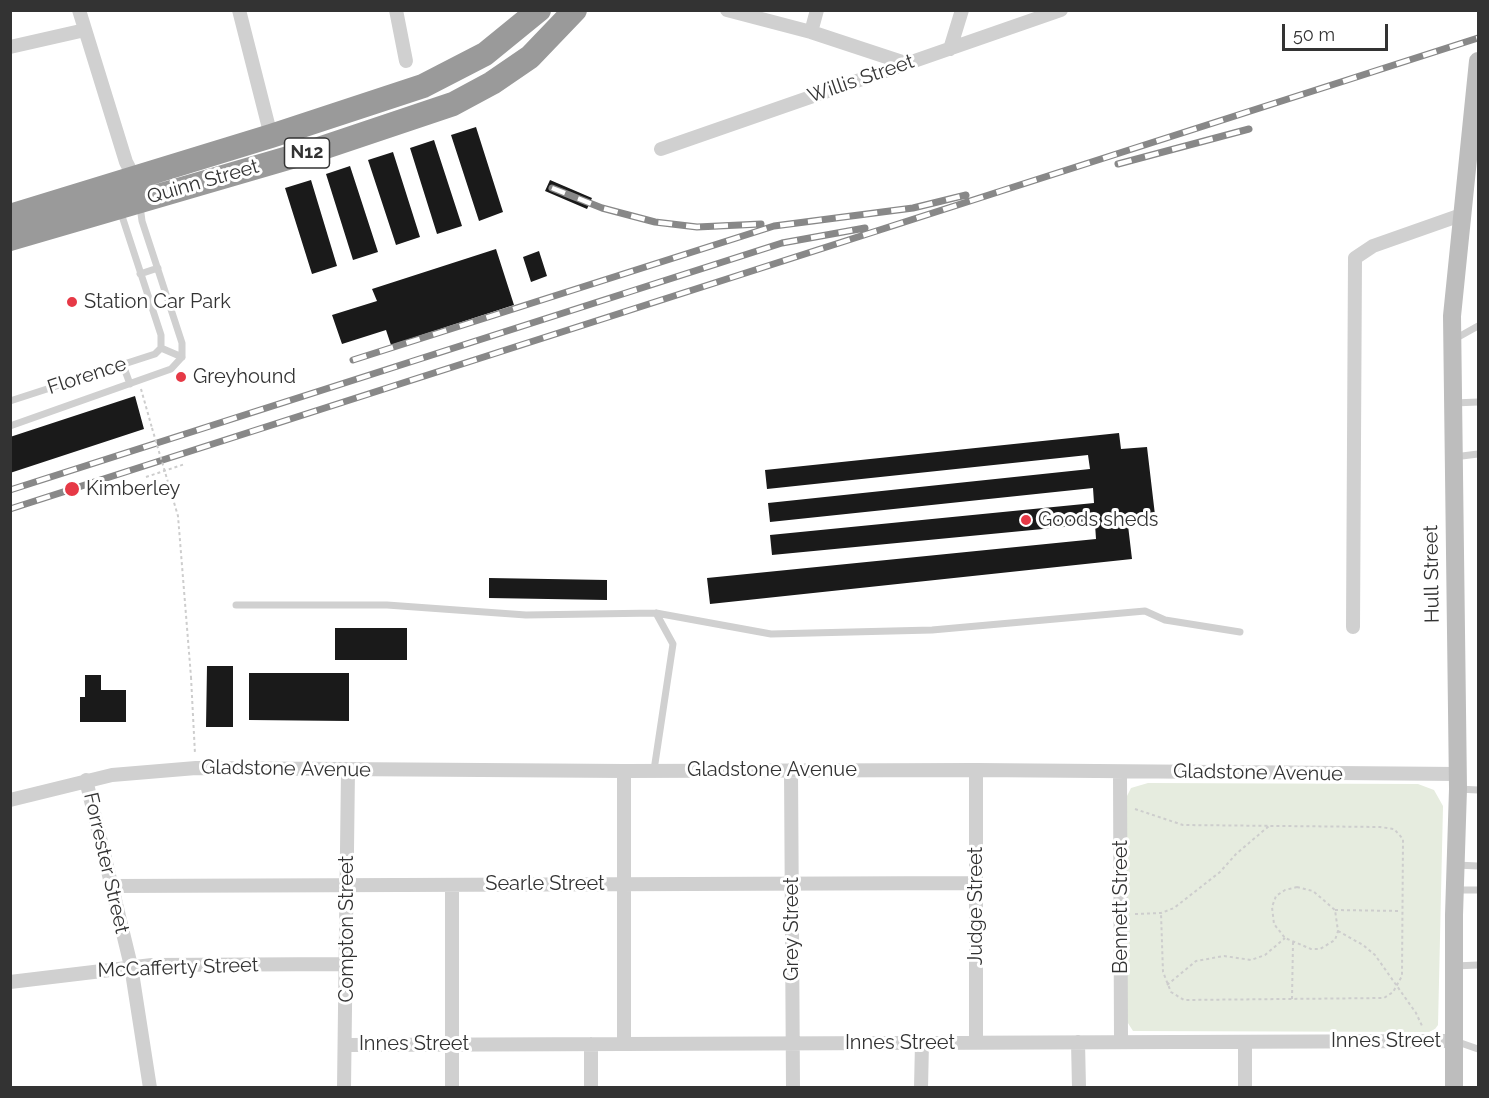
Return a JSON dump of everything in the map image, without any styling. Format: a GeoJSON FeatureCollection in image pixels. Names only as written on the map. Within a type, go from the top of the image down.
{"type":"FeatureCollection","features":[{"type":"Feature","properties":{"kind":"highway","name":"Quinn Street"},"geometry":{"type":"LineString","coordinates":[[10,239],[127,186],[423,86],[485,54],[539,10]]}},
{"type":"Feature","properties":{"kind":"highway","name":"Quinn Street"},"geometry":{"type":"LineString","coordinates":[[10,216],[127,186],[319,149],[453,104],[492,83],[530,57],[575,10]]}},
{"type":"Feature","properties":{"kind":"street"},"geometry":{"type":"LineString","coordinates":[[79,10],[127,186]]}},
{"type":"Feature","properties":{"kind":"street"},"geometry":{"type":"LineString","coordinates":[[239,10],[271,136]]}},
{"type":"Feature","properties":{"kind":"street"},"geometry":{"type":"LineString","coordinates":[[396,10],[406,61]]}},
{"type":"Feature","properties":{"kind":"street"},"geometry":{"type":"LineString","coordinates":[[727,10],[811,32],[905,63]]}},
{"type":"Feature","properties":{"kind":"street"},"geometry":{"type":"LineString","coordinates":[[811,32],[817,10]]}},
{"type":"Feature","properties":{"kind":"street"},"geometry":{"type":"LineString","coordinates":[[950,49],[962,10]]}},
{"type":"Feature","properties":{"kind":"street","name":"Willis Street"},"geometry":{"type":"LineString","coordinates":[[661,149],[1061,10]]}},
{"type":"Feature","properties":{"kind":"street"},"geometry":{"type":"LineString","coordinates":[[10,47],[85,30]]}},
{"type":"Feature","properties":{"kind":"street","name":"Hull Street"},"geometry":{"type":"LineString","coordinates":[[1454,1088],[1458,782],[1451,341],[1453,288],[1479,61]]}},
{"type":"Feature","properties":{"kind":"street"},"geometry":{"type":"LineString","coordinates":[[1353,627],[1355,258],[1373,246],[1461,215]]}},
{"type":"Feature","properties":{"kind":"street","name":"Gladstone Avenue"},"geometry":{"type":"LineString","coordinates":[[10,800],[86,780],[137,772],[196,768],[624,771],[976,770],[1458,782]]}},
{"type":"Feature","properties":{"kind":"street","name":"Compton Street"},"geometry":{"type":"LineString","coordinates":[[344,1088],[348,770]]}},
{"type":"Feature","properties":{"kind":"street","name":"Grey Street"},"geometry":{"type":"LineString","coordinates":[[791,770],[793,1088]]}},
{"type":"Feature","properties":{"kind":"street","name":"Judge Street"},"geometry":{"type":"LineString","coordinates":[[976,770],[976,1042]]}},
{"type":"Feature","properties":{"kind":"street"},"geometry":{"type":"LineString","coordinates":[[624,771],[624,1044]]}},
{"type":"Feature","properties":{"kind":"street","name":"Bennett Street"},"geometry":{"type":"LineString","coordinates":[[1120,772],[1122,1042]]}},
{"type":"Feature","properties":{"kind":"street","name":"Forrester Street"},"geometry":{"type":"LineString","coordinates":[[86,780],[131,966],[150,1088]]}},
{"type":"Feature","properties":{"kind":"street","name":"Searle Street"},"geometry":{"type":"LineString","coordinates":[[112,886],[977,883]]}},
{"type":"Feature","properties":{"kind":"street"},"geometry":{"type":"LineString","coordinates":[[452,885],[452,1088]]}},
{"type":"Feature","properties":{"kind":"street","name":"McCafferty Street"},"geometry":{"type":"LineString","coordinates":[[10,982],[131,966],[347,964]]}},
{"type":"Feature","properties":{"kind":"street","name":"Innes Street"},"geometry":{"type":"LineString","coordinates":[[345,1045],[1455,1041]]}},
{"type":"Feature","properties":{"kind":"street"},"geometry":{"type":"LineString","coordinates":[[1078,1042],[1079,1088]]}},
{"type":"Feature","properties":{"kind":"street"},"geometry":{"type":"LineString","coordinates":[[1245,1042],[1245,1088]]}},
{"type":"Feature","properties":{"kind":"street"},"geometry":{"type":"LineString","coordinates":[[921,1088],[922,1043]]}},
{"type":"Feature","properties":{"kind":"street"},"geometry":{"type":"LineString","coordinates":[[591,1044],[591,1088]]}},
{"type":"Feature","properties":{"kind":"lane"},"geometry":{"type":"LineString","coordinates":[[10,426],[171,369],[182,357],[182,343],[158,268],[127,186]]}},
{"type":"Feature","properties":{"kind":"lane"},"geometry":{"type":"LineString","coordinates":[[127,186],[140,274],[161,335],[161,348],[182,357]]}},
{"type":"Feature","properties":{"kind":"lane"},"geometry":{"type":"LineString","coordinates":[[140,274],[158,268]]}},
{"type":"Feature","properties":{"kind":"lane"},"geometry":{"type":"LineString","coordinates":[[1451,341],[1479,326]]}},
{"type":"Feature","properties":{"kind":"lane","name":"Florence"},"geometry":{"type":"LineString","coordinates":[[10,401],[155,354],[161,348]]}},
{"type":"Feature","properties":{"kind":"lane"},"geometry":{"type":"LineString","coordinates":[[123,365],[130,384]]}},
{"type":"Feature","properties":{"kind":"lane"},"geometry":{"type":"LineString","coordinates":[[1451,403],[1479,402]]}},
{"type":"Feature","properties":{"kind":"lane"},"geometry":{"type":"LineString","coordinates":[[1453,457],[1479,454]]}},
{"type":"Feature","properties":{"kind":"lane"},"geometry":{"type":"LineString","coordinates":[[236,605],[387,605],[526,615],[657,613],[771,634],[932,630],[1145,611],[1165,620],[1240,632]]}},
{"type":"Feature","properties":{"kind":"lane"},"geometry":{"type":"LineString","coordinates":[[654,770],[674,644],[657,613]]}},
{"type":"Feature","properties":{"kind":"lane"},"geometry":{"type":"LineString","coordinates":[[1458,782],[1479,790]]}},
{"type":"Feature","properties":{"kind":"lane"},"geometry":{"type":"LineString","coordinates":[[1456,866],[1479,866]]}},
{"type":"Feature","properties":{"kind":"lane"},"geometry":{"type":"LineString","coordinates":[[1455,890],[1479,890]]}},
{"type":"Feature","properties":{"kind":"lane"},"geometry":{"type":"LineString","coordinates":[[1455,966],[1479,965]]}},
{"type":"Feature","properties":{"kind":"lane"},"geometry":{"type":"LineString","coordinates":[[1455,1041],[1479,1049]]}},
{"type":"Feature","properties":{"kind":"path"},"geometry":{"type":"LineString","coordinates":[[138,381],[178,516],[196,768]]}},
{"type":"Feature","properties":{"kind":"path"},"geometry":{"type":"LineString","coordinates":[[146,477],[184,464]]}},
{"type":"Feature","properties":{"kind":"path"},"geometry":{"type":"LineString","coordinates":[[1120,803],[1183,825],[1380,826],[1394,830],[1402,839],[1402,976],[1397,987],[1384,998],[1376,1000],[1184,1000],[1171,992],[1163,972],[1161,913]]}},
{"type":"Feature","properties":{"kind":"path"},"geometry":{"type":"LineString","coordinates":[[1121,914],[1161,913],[1196,892],[1269,826]]}},
{"type":"Feature","properties":{"kind":"path"},"geometry":{"type":"LineString","coordinates":[[1335,910],[1338,931],[1335,940],[1320,949],[1311,949],[1286,938],[1274,924],[1272,917],[1276,896],[1297,887],[1313,891],[1335,910],[1402,911]]}},
{"type":"Feature","properties":{"kind":"path"},"geometry":{"type":"LineString","coordinates":[[1338,931],[1363,945],[1374,955],[1416,1013],[1428,1041]]}},
{"type":"Feature","properties":{"kind":"path"},"geometry":{"type":"LineString","coordinates":[[1167,985],[1196,961],[1224,956],[1251,960],[1265,955],[1286,938]]}},
{"type":"Feature","properties":{"kind":"path"},"geometry":{"type":"LineString","coordinates":[[1292,1000],[1293,942]]}},
{"type":"Feature","properties":{"kind":"shaded area"},"geometry":{"type":"Polygon","coordinates":[[[1148,783],[1418,784],[1434,790],[1443,806],[1438,1025],[1435,1029],[1429,1032],[1133,1031],[1126,1020],[1125,800],[1131,788],[1148,783]]]}},
{"type":"Feature","properties":{"kind":"building"},"geometry":{"type":"Polygon","coordinates":[[[476,127],[503,212],[479,221],[451,135],[476,127]]]}},
{"type":"Feature","properties":{"kind":"building"},"geometry":{"type":"Polygon","coordinates":[[[434,140],[462,226],[437,234],[410,148],[434,140]]]}},
{"type":"Feature","properties":{"kind":"building"},"geometry":{"type":"Polygon","coordinates":[[[393,152],[420,237],[396,245],[368,160],[393,152]]]}},
{"type":"Feature","properties":{"kind":"building"},"geometry":{"type":"Polygon","coordinates":[[[350,166],[378,252],[353,260],[326,174],[350,166]]]}},
{"type":"Feature","properties":{"kind":"building"},"geometry":{"type":"Polygon","coordinates":[[[311,180],[337,266],[312,274],[285,188],[311,180]]]}},
{"type":"Feature","properties":{"kind":"building"},"geometry":{"type":"Polygon","coordinates":[[[550,180],[592,198],[587,209],[545,191],[550,180]]]}},
{"type":"Feature","properties":{"kind":"building"},"geometry":{"type":"Polygon","coordinates":[[[496,249],[514,305],[391,345],[386,330],[342,344],[332,315],[377,301],[372,289],[496,249]]]}},
{"type":"Feature","properties":{"kind":"building"},"geometry":{"type":"Polygon","coordinates":[[[539,251],[547,276],[531,282],[523,257],[539,251]]]}},
{"type":"Feature","properties":{"kind":"building"},"geometry":{"type":"Polygon","coordinates":[[[135,396],[144,429],[10,473],[10,437],[135,396]]]}},
{"type":"Feature","properties":{"kind":"building","name":"Goods sheds"},"geometry":{"type":"Polygon","coordinates":[[[1119,433],[1121,449],[1147,447],[1155,515],[1127,517],[1132,559],[710,604],[707,578],[1096,539],[1095,524],[772,555],[770,535],[1094,503],[1093,488],[770,522],[768,503],[1090,469],[1088,455],[767,489],[765,470],[1119,433]]]}},
{"type":"Feature","properties":{"kind":"building"},"geometry":{"type":"Polygon","coordinates":[[[489,578],[607,580],[607,600],[489,598],[489,578]]]}},
{"type":"Feature","properties":{"kind":"building"},"geometry":{"type":"Polygon","coordinates":[[[335,628],[407,628],[407,660],[335,660],[335,628]]]}},
{"type":"Feature","properties":{"kind":"building"},"geometry":{"type":"Polygon","coordinates":[[[207,666],[233,666],[233,727],[206,727],[207,666]]]}},
{"type":"Feature","properties":{"kind":"building"},"geometry":{"type":"Polygon","coordinates":[[[249,673],[349,673],[349,721],[249,720],[249,673]]]}},
{"type":"Feature","properties":{"kind":"building"},"geometry":{"type":"Polygon","coordinates":[[[85,675],[101,675],[101,690],[126,690],[126,722],[80,722],[80,697],[85,697],[85,675]]]}},
{"type":"Feature","properties":{"kind":"railway"},"geometry":{"type":"LineString","coordinates":[[10,509],[1478,38]]}},
{"type":"Feature","properties":{"kind":"railway"},"geometry":{"type":"LineString","coordinates":[[1118,164],[1249,129]]}},
{"type":"Feature","properties":{"kind":"railway"},"geometry":{"type":"LineString","coordinates":[[552,188],[602,208],[655,222],[697,227],[761,224]]}},
{"type":"Feature","properties":{"kind":"railway"},"geometry":{"type":"LineString","coordinates":[[353,360],[774,226],[913,208],[966,195]]}},
{"type":"Feature","properties":{"kind":"railway"},"geometry":{"type":"LineString","coordinates":[[10,490],[782,243],[865,228]]}},
{"type":"Feature","properties":{"kind":"place","name":"Station Car Park"},"geometry":{"type":"Point","coordinates":[72,302]}},
{"type":"Feature","properties":{"kind":"place","name":"Greyhound"},"geometry":{"type":"Point","coordinates":[181,377]}},
{"type":"Feature","properties":{"kind":"place","name":"Kimberley"},"geometry":{"type":"Point","coordinates":[72,489]}},
{"type":"Feature","properties":{"kind":"place","name":"Goods sheds"},"geometry":{"type":"Point","coordinates":[1026,520]}}]}
